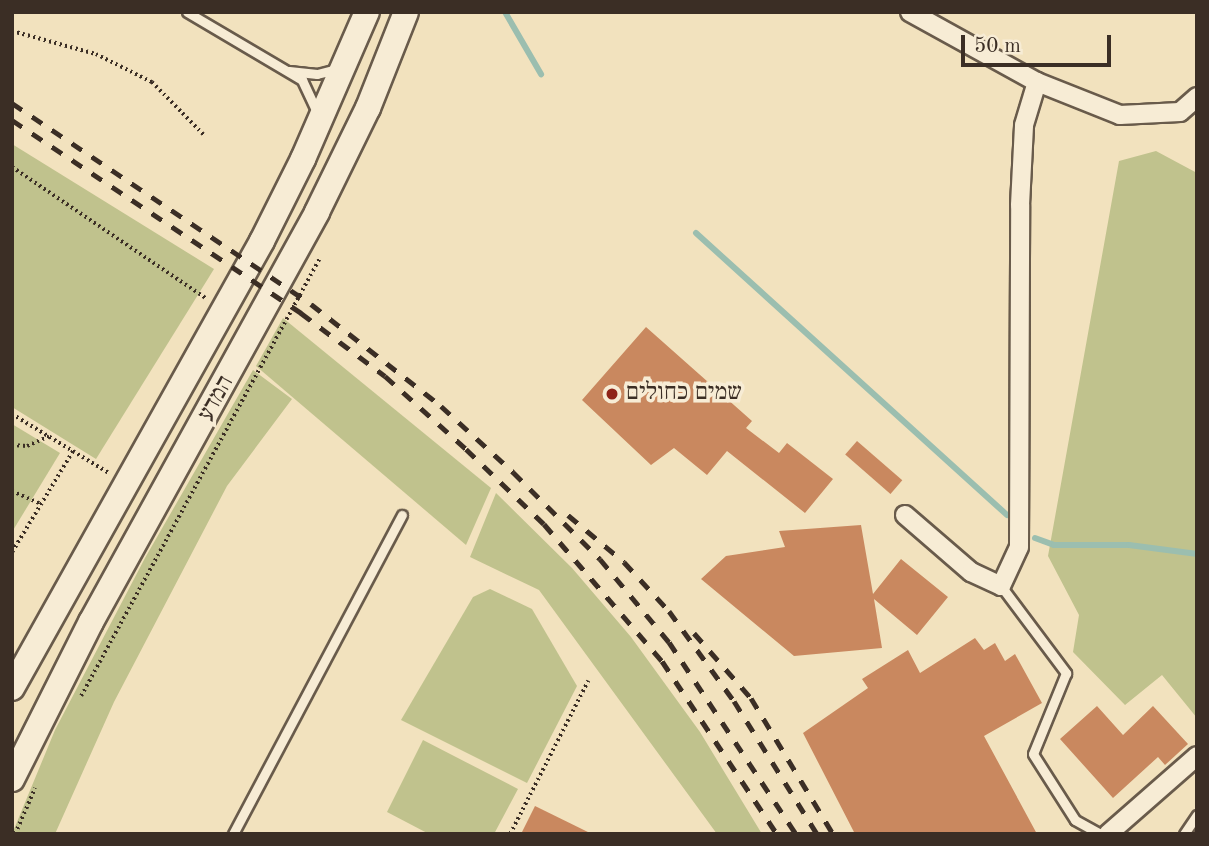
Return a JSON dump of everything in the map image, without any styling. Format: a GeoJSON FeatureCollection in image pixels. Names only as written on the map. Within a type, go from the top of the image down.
{"type":"FeatureCollection","features":[{"type":"Feature","properties":{"kind":"main road","name":"המדע"},"geometry":{"type":"LineString","coordinates":[[12,688],[123,484],[223,310],[320,121],[367,12]]}},
{"type":"Feature","properties":{"kind":"main road","name":"המדע"},"geometry":{"type":"LineString","coordinates":[[24,781],[91,622],[317,212],[368,108],[405,12]]}},
{"type":"Feature","properties":{"kind":"street"},"geometry":{"type":"LineString","coordinates":[[910,12],[1037,82],[1120,115],[1180,112],[1197,97]]}},
{"type":"Feature","properties":{"kind":"street"},"geometry":{"type":"LineString","coordinates":[[905,515],[971,572],[1001,586],[1019,547],[1020,205],[1024,125],[1037,82]]}},
{"type":"Feature","properties":{"kind":"street"},"geometry":{"type":"LineString","coordinates":[[1108,834],[1197,756]]}},
{"type":"Feature","properties":{"kind":"lane"},"geometry":{"type":"LineString","coordinates":[[187,12],[288,71],[309,90],[320,121]]}},
{"type":"Feature","properties":{"kind":"lane"},"geometry":{"type":"LineString","coordinates":[[288,71],[317,74],[344,66]]}},
{"type":"Feature","properties":{"kind":"lane"},"geometry":{"type":"LineString","coordinates":[[233,834],[402,515]]}},
{"type":"Feature","properties":{"kind":"lane"},"geometry":{"type":"LineString","coordinates":[[1001,586],[1066,673],[1033,754],[1075,820],[1100,834]]}},
{"type":"Feature","properties":{"kind":"lane"},"geometry":{"type":"LineString","coordinates":[[1184,834],[1197,815]]}},
{"type":"Feature","properties":{"kind":"path"},"geometry":{"type":"LineString","coordinates":[[12,31],[96,54],[152,82],[205,136]]}},
{"type":"Feature","properties":{"kind":"path"},"geometry":{"type":"LineString","coordinates":[[12,167],[223,310]]}},
{"type":"Feature","properties":{"kind":"path"},"geometry":{"type":"LineString","coordinates":[[79,699],[326,244]]}},
{"type":"Feature","properties":{"kind":"path"},"geometry":{"type":"LineString","coordinates":[[12,414],[123,484]]}},
{"type":"Feature","properties":{"kind":"path"},"geometry":{"type":"LineString","coordinates":[[12,444],[27,446],[49,436]]}},
{"type":"Feature","properties":{"kind":"path"},"geometry":{"type":"LineString","coordinates":[[12,552],[73,451]]}},
{"type":"Feature","properties":{"kind":"path"},"geometry":{"type":"LineString","coordinates":[[12,491],[41,504]]}},
{"type":"Feature","properties":{"kind":"path"},"geometry":{"type":"LineString","coordinates":[[510,834],[588,681]]}},
{"type":"Feature","properties":{"kind":"path"},"geometry":{"type":"LineString","coordinates":[[15,834],[24,781]]}},
{"type":"Feature","properties":{"kind":"green space"},"geometry":{"type":"Polygon","coordinates":[[[12,144],[214,269],[96,459],[12,407],[12,144]]]}},
{"type":"Feature","properties":{"kind":"green space"},"geometry":{"type":"Polygon","coordinates":[[[1156,151],[1197,173],[1197,718],[1162,675],[1125,705],[1073,652],[1079,615],[1048,556],[1119,161],[1156,151]]]}},
{"type":"Feature","properties":{"kind":"green space"},"geometry":{"type":"Polygon","coordinates":[[[283,318],[491,488],[466,545],[256,366],[283,318]]]}},
{"type":"Feature","properties":{"kind":"green space"},"geometry":{"type":"Polygon","coordinates":[[[253,370],[292,399],[227,486],[114,702],[55,834],[12,834],[55,730],[145,558],[253,370]]]}},
{"type":"Feature","properties":{"kind":"green space"},"geometry":{"type":"Polygon","coordinates":[[[12,424],[60,453],[12,532],[12,424]]]}},
{"type":"Feature","properties":{"kind":"green space"},"geometry":{"type":"Polygon","coordinates":[[[496,493],[572,568],[631,637],[700,732],[762,834],[717,834],[539,590],[470,557],[496,493]]]}},
{"type":"Feature","properties":{"kind":"green space"},"geometry":{"type":"Polygon","coordinates":[[[490,589],[532,609],[577,686],[527,783],[401,720],[473,597],[490,589]]]}},
{"type":"Feature","properties":{"kind":"green space"},"geometry":{"type":"Polygon","coordinates":[[[423,740],[518,789],[494,834],[429,834],[387,812],[423,740]]]}},
{"type":"Feature","properties":{"kind":"building"},"geometry":{"type":"Polygon","coordinates":[[[646,327],[752,421],[746,428],[779,453],[787,443],[833,479],[805,513],[727,451],[707,475],[674,448],[651,465],[582,400],[646,327]]]}},
{"type":"Feature","properties":{"kind":"building"},"geometry":{"type":"Polygon","coordinates":[[[857,441],[902,480],[890,494],[845,455],[857,441]]]}},
{"type":"Feature","properties":{"kind":"building"},"geometry":{"type":"Polygon","coordinates":[[[861,525],[873,594],[901,559],[948,597],[917,635],[874,599],[882,648],[794,656],[701,579],[726,556],[785,547],[779,531],[861,525]]]}},
{"type":"Feature","properties":{"kind":"building"},"geometry":{"type":"Polygon","coordinates":[[[975,638],[984,650],[995,643],[1005,661],[1015,654],[1042,703],[984,736],[1037,834],[855,834],[803,733],[868,688],[862,679],[908,650],[920,673],[975,638]]]}},
{"type":"Feature","properties":{"kind":"building"},"geometry":{"type":"Polygon","coordinates":[[[1097,706],[1123,735],[1153,706],[1188,744],[1165,765],[1158,757],[1113,798],[1060,739],[1097,706]]]}},
{"type":"Feature","properties":{"kind":"building"},"geometry":{"type":"Polygon","coordinates":[[[535,806],[592,834],[521,834],[535,806]]]}},
{"type":"Feature","properties":{"kind":"waterway"},"geometry":{"type":"LineString","coordinates":[[505,12],[541,74]]}},
{"type":"Feature","properties":{"kind":"waterway"},"geometry":{"type":"LineString","coordinates":[[696,233],[1007,515]]}},
{"type":"Feature","properties":{"kind":"waterway"},"geometry":{"type":"LineString","coordinates":[[1035,538],[1054,545],[1129,545],[1197,554]]}},
{"type":"Feature","properties":{"kind":"railway"},"geometry":{"type":"LineString","coordinates":[[12,103],[311,304],[441,406],[513,472],[600,559],[669,642],[796,834]]}},
{"type":"Feature","properties":{"kind":"railway"},"geometry":{"type":"LineString","coordinates":[[12,120],[301,313],[385,376],[466,449],[544,524],[662,661],[777,834]]}},
{"type":"Feature","properties":{"kind":"railway"},"geometry":{"type":"LineString","coordinates":[[568,515],[624,562],[669,611],[734,701],[817,834]]}},
{"type":"Feature","properties":{"kind":"railway"},"geometry":{"type":"LineString","coordinates":[[694,633],[751,698],[833,834]]}},
{"type":"Feature","properties":{"kind":"place","name":"שמים כחולים"},"geometry":{"type":"Point","coordinates":[612,394]}}]}
